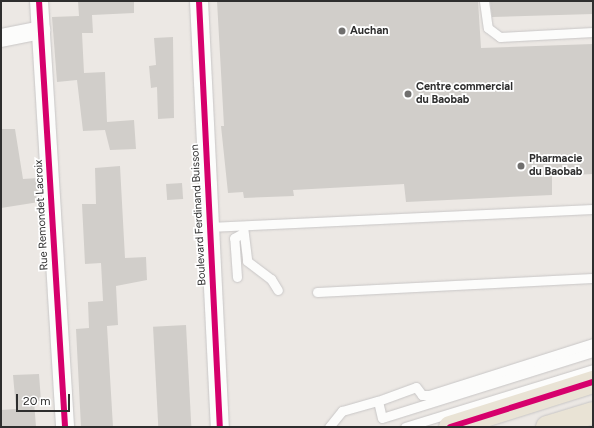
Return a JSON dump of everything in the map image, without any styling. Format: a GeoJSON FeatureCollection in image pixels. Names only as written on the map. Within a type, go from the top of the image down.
{"type":"FeatureCollection","features":[{"type":"Feature","properties":{"kind":"main road"},"geometry":{"type":"LineString","coordinates":[[450,427],[593,382]]}},
{"type":"Feature","properties":{"kind":"main road"},"geometry":{"type":"LineString","coordinates":[[547,427],[593,413]]}},
{"type":"Feature","properties":{"kind":"street","name":"Rue Remondet Lacroix"},"geometry":{"type":"LineString","coordinates":[[39,1],[65,427]]}},
{"type":"Feature","properties":{"kind":"street","name":"Boulevard Ferdinand Buisson"},"geometry":{"type":"LineString","coordinates":[[199,1],[220,427]]}},
{"type":"Feature","properties":{"kind":"street"},"geometry":{"type":"LineString","coordinates":[[1,38],[41,30]]}},
{"type":"Feature","properties":{"kind":"lane"},"geometry":{"type":"LineString","coordinates":[[484,1],[488,28],[500,37],[593,32]]}},
{"type":"Feature","properties":{"kind":"lane"},"geometry":{"type":"LineString","coordinates":[[209,227],[243,229],[593,208]]}},
{"type":"Feature","properties":{"kind":"lane"},"geometry":{"type":"LineString","coordinates":[[237,277],[234,238],[243,229]]}},
{"type":"Feature","properties":{"kind":"lane"},"geometry":{"type":"LineString","coordinates":[[243,229],[247,261],[271,279],[278,290]]}},
{"type":"Feature","properties":{"kind":"lane"},"geometry":{"type":"LineString","coordinates":[[316,292],[593,278]]}},
{"type":"Feature","properties":{"kind":"lane"},"geometry":{"type":"LineString","coordinates":[[329,427],[342,411],[378,401],[416,387],[422,395],[429,395],[593,343]]}},
{"type":"Feature","properties":{"kind":"lane"},"geometry":{"type":"LineString","coordinates":[[378,401],[382,418],[593,352]]}},
{"type":"Feature","properties":{"kind":"lane"},"geometry":{"type":"LineString","coordinates":[[405,427],[593,369]]}},
{"type":"Feature","properties":{"kind":"building"},"geometry":{"type":"Polygon","coordinates":[[[78,1],[134,1],[134,13],[92,15],[93,33],[82,33],[84,73],[105,72],[107,122],[134,120],[136,149],[110,150],[105,130],[83,131],[77,80],[57,82],[52,17],[79,16],[78,1]]]}},
{"type":"Feature","properties":{"kind":"building","name":"Centre commercial du Baobab"},"geometry":{"type":"Polygon","coordinates":[[[217,1],[478,1],[481,48],[593,44],[593,174],[552,176],[552,195],[406,202],[404,184],[293,190],[294,196],[244,198],[243,192],[228,193],[221,126],[224,126],[217,1]]]}},
{"type":"Feature","properties":{"kind":"building"},"geometry":{"type":"Polygon","coordinates":[[[490,1],[593,1],[593,14],[492,17],[490,1]]]}},
{"type":"Feature","properties":{"kind":"building"},"geometry":{"type":"Polygon","coordinates":[[[173,37],[174,118],[158,119],[157,87],[151,88],[149,66],[156,65],[154,38],[173,37]]]}},
{"type":"Feature","properties":{"kind":"building"},"geometry":{"type":"Polygon","coordinates":[[[1,129],[15,129],[23,179],[38,178],[39,202],[1,208],[1,129]]]}},
{"type":"Feature","properties":{"kind":"building"},"geometry":{"type":"Polygon","coordinates":[[[120,166],[125,258],[146,257],[147,280],[116,286],[118,325],[107,326],[113,427],[81,427],[76,329],[89,328],[88,302],[103,301],[101,263],[85,264],[82,204],[96,204],[95,168],[120,166]]]}},
{"type":"Feature","properties":{"kind":"building"},"geometry":{"type":"Polygon","coordinates":[[[182,183],[183,199],[167,200],[166,184],[182,183]]]}},
{"type":"Feature","properties":{"kind":"building"},"geometry":{"type":"Polygon","coordinates":[[[186,325],[191,427],[158,427],[153,327],[186,325]]]}},
{"type":"Feature","properties":{"kind":"building"},"geometry":{"type":"Polygon","coordinates":[[[39,374],[41,401],[34,401],[36,427],[1,427],[1,410],[16,409],[13,375],[39,374]]]}},
{"type":"Feature","properties":{"kind":"cycle path"},"geometry":{"type":"LineString","coordinates":[[39,1],[65,427]]}},
{"type":"Feature","properties":{"kind":"cycle path"},"geometry":{"type":"LineString","coordinates":[[199,1],[220,427]]}},
{"type":"Feature","properties":{"kind":"cycle path"},"geometry":{"type":"LineString","coordinates":[[450,427],[593,382]]}},
{"type":"Feature","properties":{"kind":"place","name":"Auchan"},"geometry":{"type":"Point","coordinates":[342,31]}},
{"type":"Feature","properties":{"kind":"place","name":"Centre commercial du Baobab"},"geometry":{"type":"Point","coordinates":[408,94]}},
{"type":"Feature","properties":{"kind":"place","name":"Pharmacie du Baobab"},"geometry":{"type":"Point","coordinates":[521,166]}}]}
